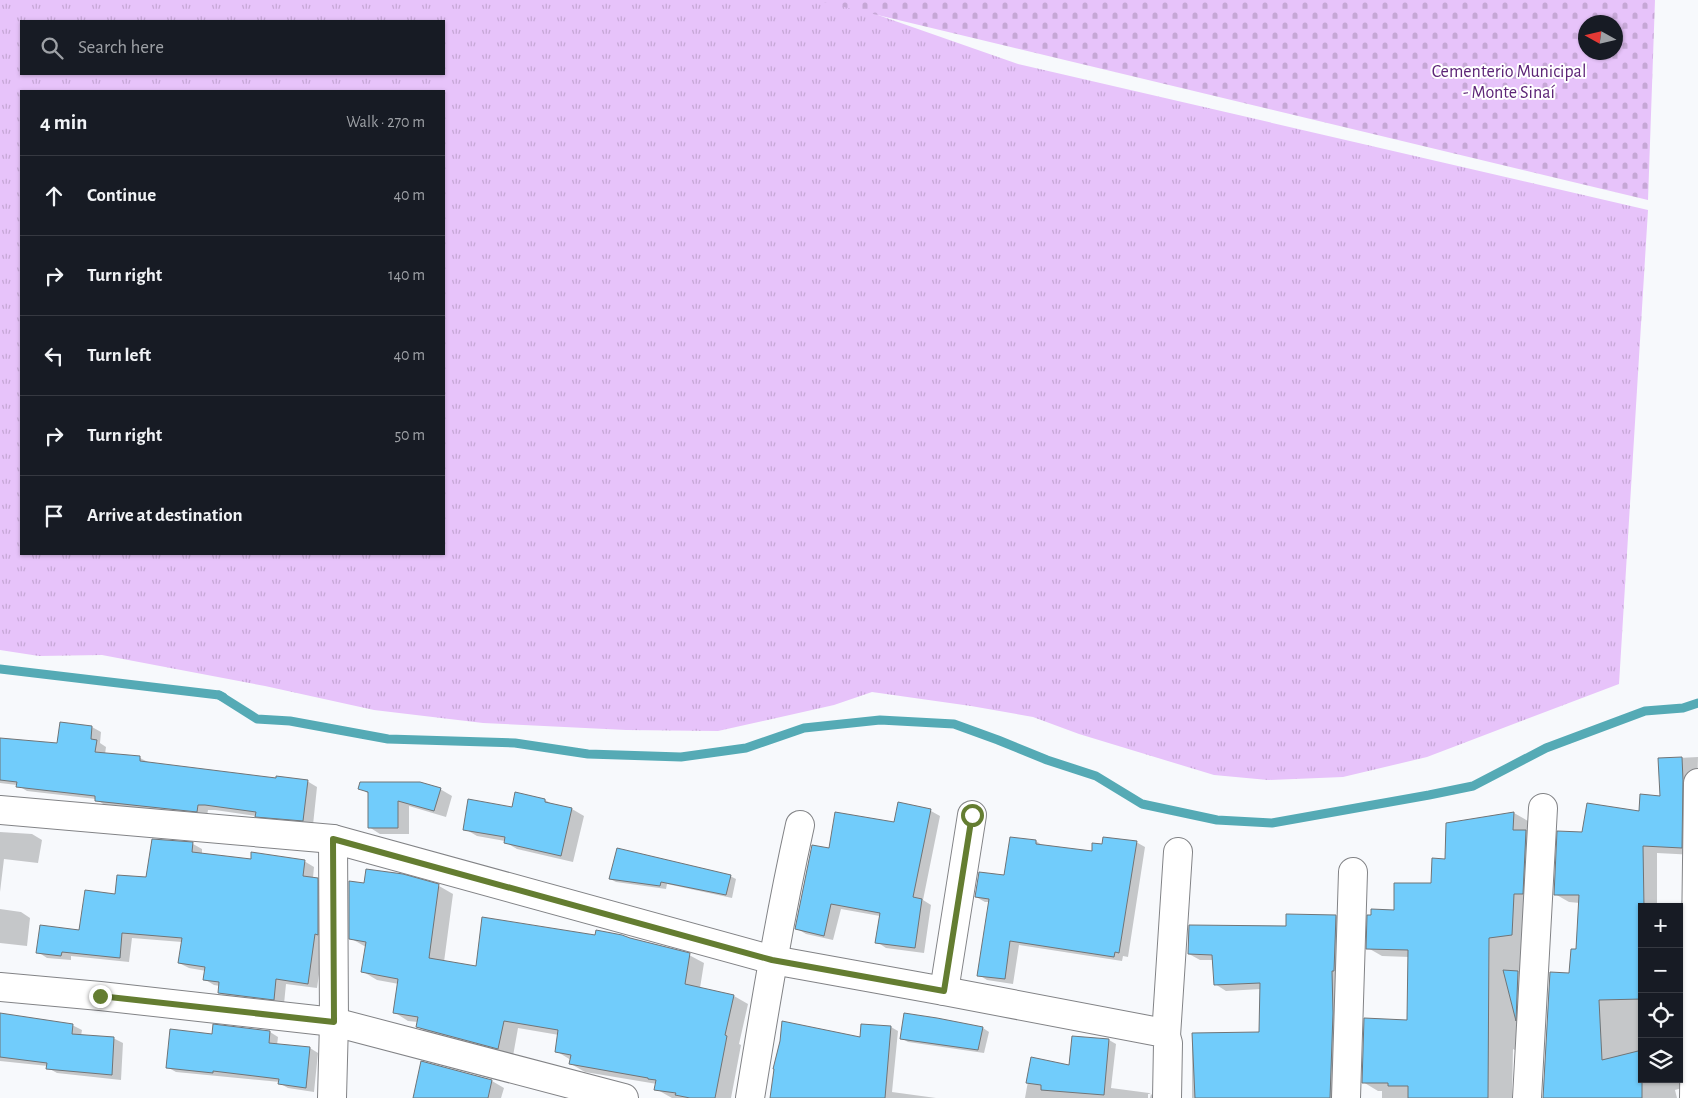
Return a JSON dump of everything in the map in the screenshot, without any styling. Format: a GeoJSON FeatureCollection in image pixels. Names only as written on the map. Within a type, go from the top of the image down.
{"type":"FeatureCollection","features":[{"type":"Feature","properties":{"kind":"street"},"geometry":{"type":"LineString","coordinates":[[1694,1098],[1698,783]]}},
{"type":"Feature","properties":{"kind":"street"},"geometry":{"type":"LineString","coordinates":[[1527,1098],[1542,808]]}},
{"type":"Feature","properties":{"kind":"street"},"geometry":{"type":"LineString","coordinates":[[0,810],[333,839],[772,960],[1159,1032],[1166,1036]]}},
{"type":"Feature","properties":{"kind":"street"},"geometry":{"type":"LineString","coordinates":[[944,991],[972,815]]}},
{"type":"Feature","properties":{"kind":"street"},"geometry":{"type":"LineString","coordinates":[[750,1098],[772,960],[800,825]]}},
{"type":"Feature","properties":{"kind":"street"},"geometry":{"type":"LineString","coordinates":[[332,1098],[334,1022],[333,839]]}},
{"type":"Feature","properties":{"kind":"street"},"geometry":{"type":"LineString","coordinates":[[1167,1098],[1168,1043],[1166,1036],[1178,852]]}},
{"type":"Feature","properties":{"kind":"street"},"geometry":{"type":"LineString","coordinates":[[1346,1098],[1353,872]]}},
{"type":"Feature","properties":{"kind":"street"},"geometry":{"type":"LineString","coordinates":[[0,987],[110,997],[334,1022],[624,1098]]}},
{"type":"Feature","properties":{"kind":"green space"},"geometry":{"type":"Polygon","coordinates":[[[0,0],[835,0],[1018,64],[1648,210],[1619,684],[1427,757],[1343,777],[1268,780],[1214,775],[1079,734],[1033,717],[872,692],[834,705],[718,731],[626,730],[483,723],[374,710],[265,686],[102,655],[39,656],[0,650],[0,0]]]}},
{"type":"Feature","properties":{"kind":"green space","name":"Cementerio Municipal - Monte Sinaí"},"geometry":{"type":"Polygon","coordinates":[[[815,0],[1655,0],[1648,200],[815,0]]]}},
{"type":"Feature","properties":{"kind":"building"},"geometry":{"type":"Polygon","coordinates":[[[60,722],[92,726],[91,739],[97,740],[95,752],[140,756],[140,761],[276,778],[276,776],[308,780],[303,821],[255,817],[256,812],[205,805],[198,805],[197,812],[95,801],[95,796],[16,787],[17,782],[0,780],[0,738],[57,743],[60,722]]]}},
{"type":"Feature","properties":{"kind":"building"},"geometry":{"type":"Polygon","coordinates":[[[1682,757],[1682,848],[1643,846],[1644,903],[1638,903],[1638,999],[1599,1000],[1602,1060],[1638,1051],[1638,1083],[1642,1083],[1642,1098],[1543,1098],[1550,972],[1569,973],[1571,949],[1576,949],[1579,895],[1554,895],[1557,831],[1582,832],[1587,803],[1639,811],[1640,794],[1660,796],[1658,758],[1682,757]]]}},
{"type":"Feature","properties":{"kind":"building"},"geometry":{"type":"Polygon","coordinates":[[[360,782],[420,782],[441,788],[434,811],[398,801],[398,828],[368,828],[368,792],[358,789],[360,782]]]}},
{"type":"Feature","properties":{"kind":"building"},"geometry":{"type":"Polygon","coordinates":[[[515,792],[545,799],[545,802],[572,808],[561,856],[504,843],[505,837],[463,830],[468,799],[512,807],[515,792]]]}},
{"type":"Feature","properties":{"kind":"building"},"geometry":{"type":"Polygon","coordinates":[[[898,802],[931,809],[913,897],[922,899],[915,948],[875,943],[880,913],[831,904],[824,936],[795,929],[812,845],[829,848],[835,812],[894,822],[898,802]]]}},
{"type":"Feature","properties":{"kind":"building"},"geometry":{"type":"Polygon","coordinates":[[[1514,812],[1513,830],[1526,830],[1523,894],[1514,894],[1512,935],[1489,938],[1488,1098],[1408,1098],[1408,1086],[1388,1086],[1388,1083],[1362,1083],[1364,1018],[1407,1020],[1408,950],[1366,949],[1367,915],[1371,915],[1371,909],[1394,910],[1394,883],[1431,883],[1432,858],[1445,859],[1446,823],[1514,812]]]}},
{"type":"Feature","properties":{"kind":"building"},"geometry":{"type":"Polygon","coordinates":[[[1010,837],[1036,840],[1036,844],[1092,851],[1092,843],[1102,844],[1103,837],[1137,841],[1119,953],[1115,952],[1114,957],[1010,941],[1005,979],[977,976],[989,899],[975,897],[979,872],[1004,875],[1010,837]]]}},
{"type":"Feature","properties":{"kind":"building"},"geometry":{"type":"Polygon","coordinates":[[[152,839],[193,842],[192,852],[251,859],[251,852],[305,860],[303,876],[318,878],[318,935],[315,934],[308,984],[276,979],[274,1000],[218,993],[219,982],[203,980],[205,967],[178,963],[182,938],[122,933],[120,958],[62,952],[61,956],[36,953],[40,925],[79,930],[85,890],[115,894],[117,875],[146,877],[152,839]]]}},
{"type":"Feature","properties":{"kind":"building"},"geometry":{"type":"Polygon","coordinates":[[[617,848],[731,875],[726,895],[661,882],[660,886],[609,879],[617,848]]]}},
{"type":"Feature","properties":{"kind":"building"},"geometry":{"type":"Polygon","coordinates":[[[366,869],[403,874],[439,884],[429,958],[476,966],[482,917],[595,935],[596,930],[690,953],[685,984],[734,995],[725,1035],[727,1036],[715,1098],[690,1098],[675,1095],[676,1093],[654,1090],[656,1080],[569,1064],[571,1055],[555,1052],[558,1030],[504,1021],[498,1049],[416,1027],[418,1017],[393,1013],[398,979],[361,972],[366,942],[349,939],[349,881],[364,883],[366,869]]]}},
{"type":"Feature","properties":{"kind":"building"},"geometry":{"type":"Polygon","coordinates":[[[1286,914],[1336,915],[1334,971],[1332,971],[1333,1013],[1330,1098],[1195,1098],[1192,1033],[1259,1032],[1260,983],[1214,985],[1212,955],[1188,954],[1189,925],[1286,926],[1286,914]]]}},
{"type":"Feature","properties":{"kind":"building"},"geometry":{"type":"Polygon","coordinates":[[[1503,970],[1518,971],[1516,1021],[1503,970]]]}},
{"type":"Feature","properties":{"kind":"building"},"geometry":{"type":"Polygon","coordinates":[[[0,1013],[73,1024],[72,1034],[114,1037],[112,1075],[46,1069],[47,1063],[0,1057],[0,1013]]]}},
{"type":"Feature","properties":{"kind":"building"},"geometry":{"type":"Polygon","coordinates":[[[904,1013],[983,1027],[978,1050],[900,1039],[904,1013]]]}},
{"type":"Feature","properties":{"kind":"building"},"geometry":{"type":"Polygon","coordinates":[[[782,1021],[860,1037],[861,1024],[891,1026],[885,1098],[770,1098],[773,1069],[780,1041],[782,1021]]]}},
{"type":"Feature","properties":{"kind":"building"},"geometry":{"type":"Polygon","coordinates":[[[213,1024],[270,1031],[269,1043],[310,1047],[306,1088],[278,1084],[279,1079],[213,1071],[213,1073],[166,1068],[170,1029],[212,1034],[213,1024]]]}},
{"type":"Feature","properties":{"kind":"building"},"geometry":{"type":"Polygon","coordinates":[[[1072,1036],[1109,1039],[1104,1095],[1041,1090],[1041,1085],[1026,1083],[1031,1057],[1069,1065],[1072,1036]]]}},
{"type":"Feature","properties":{"kind":"building"},"geometry":{"type":"Polygon","coordinates":[[[421,1061],[492,1080],[488,1098],[413,1098],[421,1061]]]}},
{"type":"Feature","properties":{"kind":"waterway"},"geometry":{"type":"LineString","coordinates":[[0,669],[223,697]]}},
{"type":"Feature","properties":{"kind":"waterway"},"geometry":{"type":"LineString","coordinates":[[219,695],[257,719],[290,721],[388,739],[515,743],[588,754],[681,757],[746,748],[804,728],[880,720],[954,724],[1047,760],[1096,776],[1142,804],[1217,820],[1272,823],[1473,786],[1546,748],[1645,711],[1683,708],[1698,703]]}},
{"type":"Feature","properties":{"kind":"route"},"geometry":{"type":"LineString","coordinates":[[100,996],[334,1022],[333,839],[772,960],[944,991],[972,815]]}}]}
